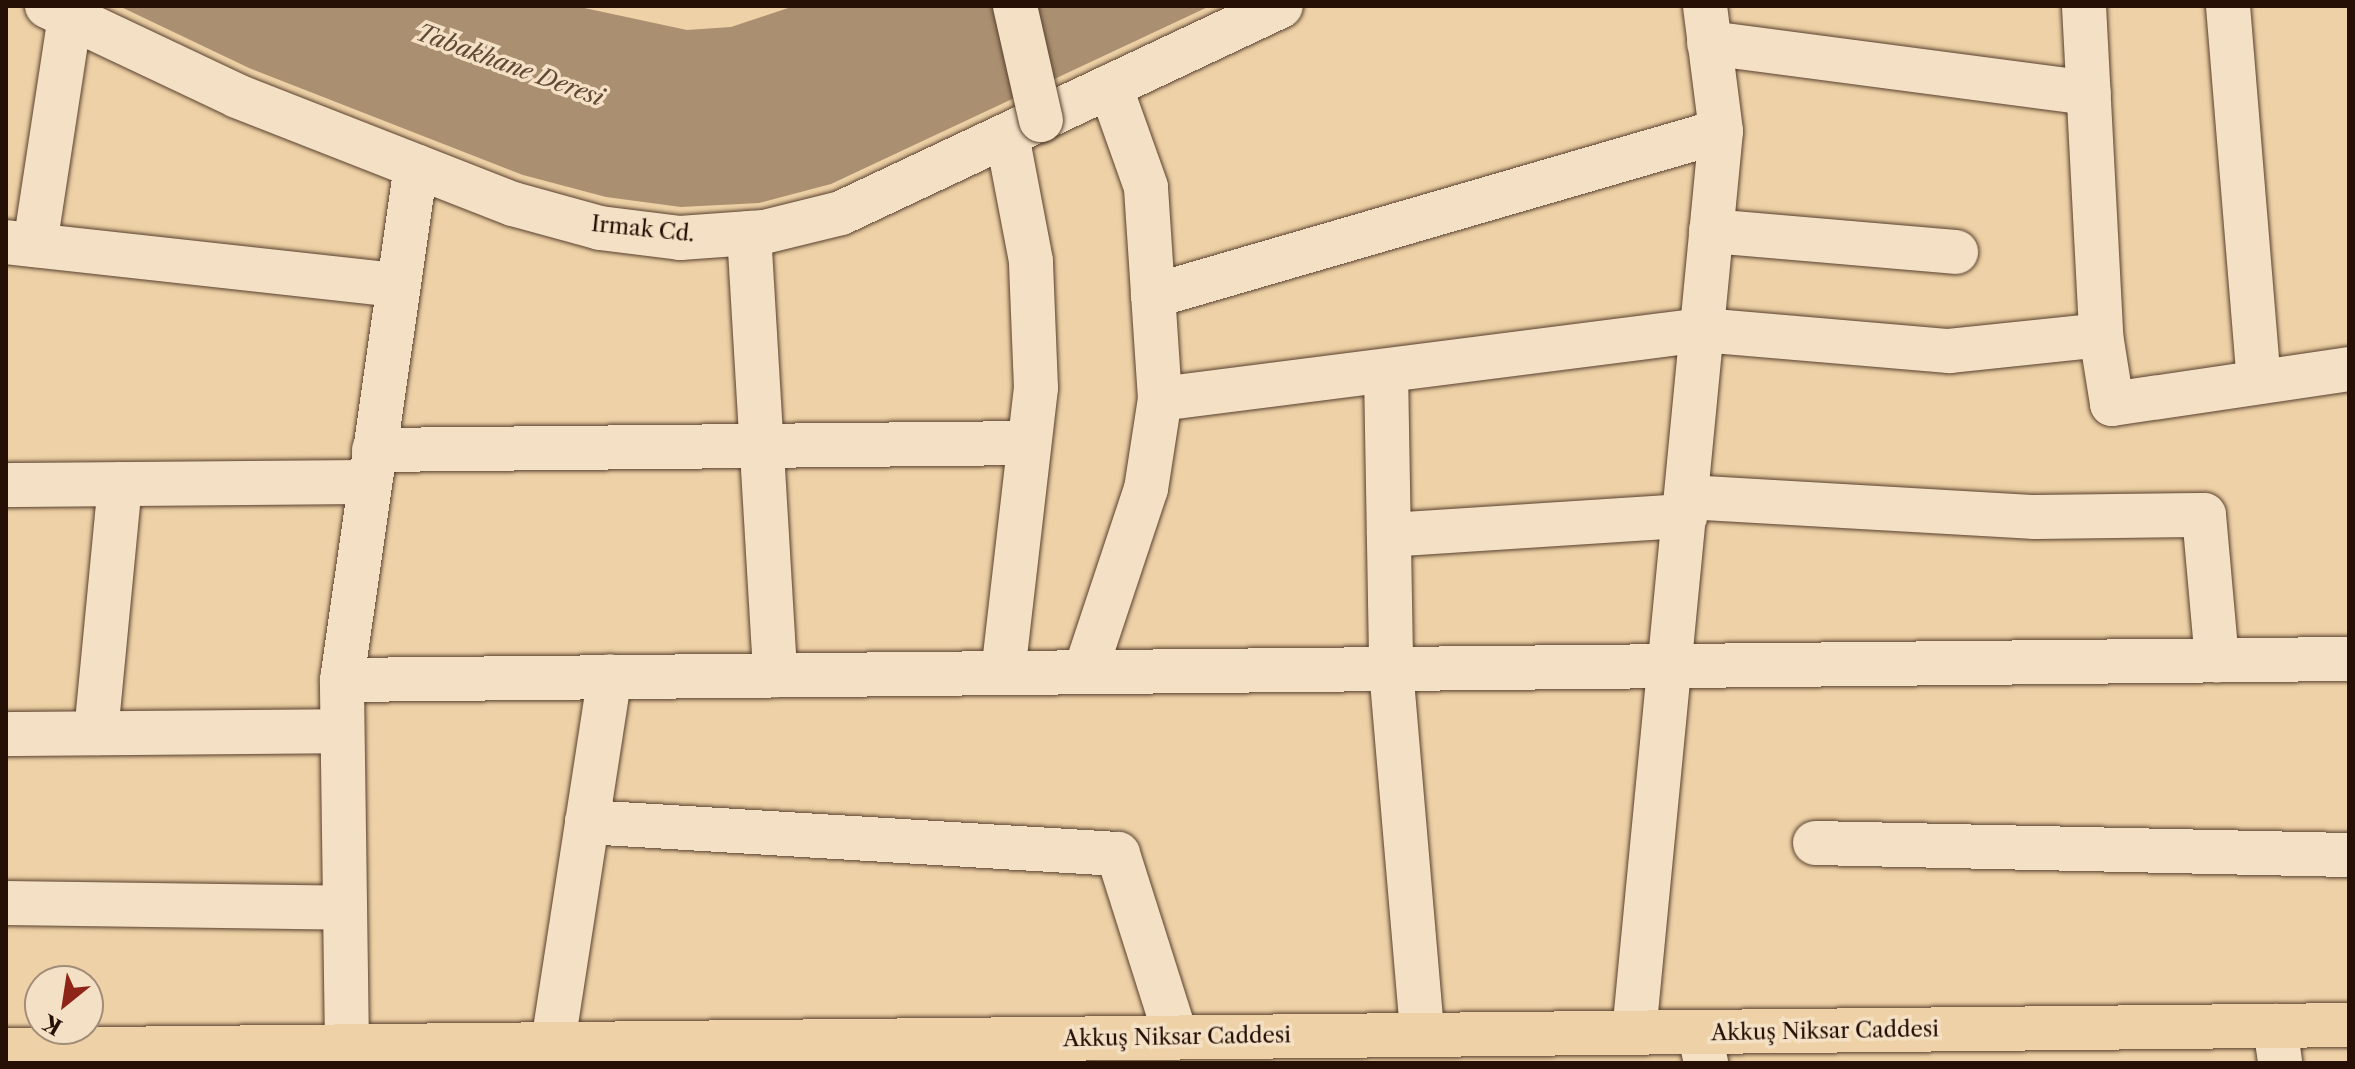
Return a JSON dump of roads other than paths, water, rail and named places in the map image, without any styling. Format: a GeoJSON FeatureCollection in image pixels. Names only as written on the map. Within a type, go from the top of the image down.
{"type":"FeatureCollection","features":[{"type":"Feature","properties":{"kind":"main road","name":"Akkuş Niksar Caddesi"},"geometry":{"type":"LineString","coordinates":[[6,1050],[347,1047],[500,1054],[553,1043],[1176,1037],[1395,1044],[1634,1033],[1703,1048],[2278,1044],[2349,1025]]}},
{"type":"Feature","properties":{"kind":"street"},"geometry":{"type":"LineString","coordinates":[[1003,673],[1036,388],[1015,6]]}},
{"type":"Feature","properties":{"kind":"street","name":"Irmak Cd."},"geometry":{"type":"LineString","coordinates":[[59,11],[237,96],[513,204],[600,228],[680,238],[749,233],[841,213],[1281,6]]}},
{"type":"Feature","properties":{"kind":"street"},"geometry":{"type":"LineString","coordinates":[[2084,6],[2101,335],[2112,404],[2349,369]]}},
{"type":"Feature","properties":{"kind":"street"},"geometry":{"type":"LineString","coordinates":[[2228,6],[2259,382]]}},
{"type":"Feature","properties":{"kind":"street"},"geometry":{"type":"LineString","coordinates":[[59,11],[21,244],[398,285]]}},
{"type":"Feature","properties":{"kind":"street"},"geometry":{"type":"LineString","coordinates":[[1634,1033],[1672,666],[1721,131],[1707,25],[2089,93]]}},
{"type":"Feature","properties":{"kind":"street"},"geometry":{"type":"LineString","coordinates":[[1085,672],[1146,489],[1160,399],[1146,187],[1110,86]]}},
{"type":"Feature","properties":{"kind":"street"},"geometry":{"type":"LineString","coordinates":[[1153,296],[1721,131]]}},
{"type":"Feature","properties":{"kind":"street"},"geometry":{"type":"LineString","coordinates":[[347,1047],[342,680],[416,166]]}},
{"type":"Feature","properties":{"kind":"street"},"geometry":{"type":"LineString","coordinates":[[1711,231],[1956,252]]}},
{"type":"Feature","properties":{"kind":"street"},"geometry":{"type":"LineString","coordinates":[[749,233],[759,446],[775,675]]}},
{"type":"Feature","properties":{"kind":"street"},"geometry":{"type":"LineString","coordinates":[[1160,399],[1702,330],[1949,351],[2101,335]]}},
{"type":"Feature","properties":{"kind":"street"},"geometry":{"type":"LineString","coordinates":[[1386,371],[1395,1044]]}},
{"type":"Feature","properties":{"kind":"street"},"geometry":{"type":"LineString","coordinates":[[6,485],[120,484],[372,466],[759,446],[1029,443]]}},
{"type":"Feature","properties":{"kind":"street"},"geometry":{"type":"LineString","coordinates":[[96,733],[120,484]]}},
{"type":"Feature","properties":{"kind":"street"},"geometry":{"type":"LineString","coordinates":[[1389,535],[1686,507],[2035,517],[2204,515],[2217,660]]}},
{"type":"Feature","properties":{"kind":"street"},"geometry":{"type":"LineString","coordinates":[[342,680],[2349,659]]}},
{"type":"Feature","properties":{"kind":"street"},"geometry":{"type":"LineString","coordinates":[[553,1043],[610,676]]}},
{"type":"Feature","properties":{"kind":"street"},"geometry":{"type":"LineString","coordinates":[[6,734],[342,731]]}},
{"type":"Feature","properties":{"kind":"street"},"geometry":{"type":"LineString","coordinates":[[587,822],[1118,854],[1176,1037]]}},
{"type":"Feature","properties":{"kind":"street"},"geometry":{"type":"LineString","coordinates":[[1815,843],[2349,855]]}},
{"type":"Feature","properties":{"kind":"street"},"geometry":{"type":"LineString","coordinates":[[6,903],[345,908]]}},
{"type":"Feature","properties":{"kind":"water","name":"Tabakhane Deresi"},"geometry":{"type":"Polygon","coordinates":[[[119,6],[575,6],[687,30],[731,27],[794,6],[1210,6],[831,184],[759,203],[681,207],[606,197],[523,175],[249,68],[119,6]]]}}]}
